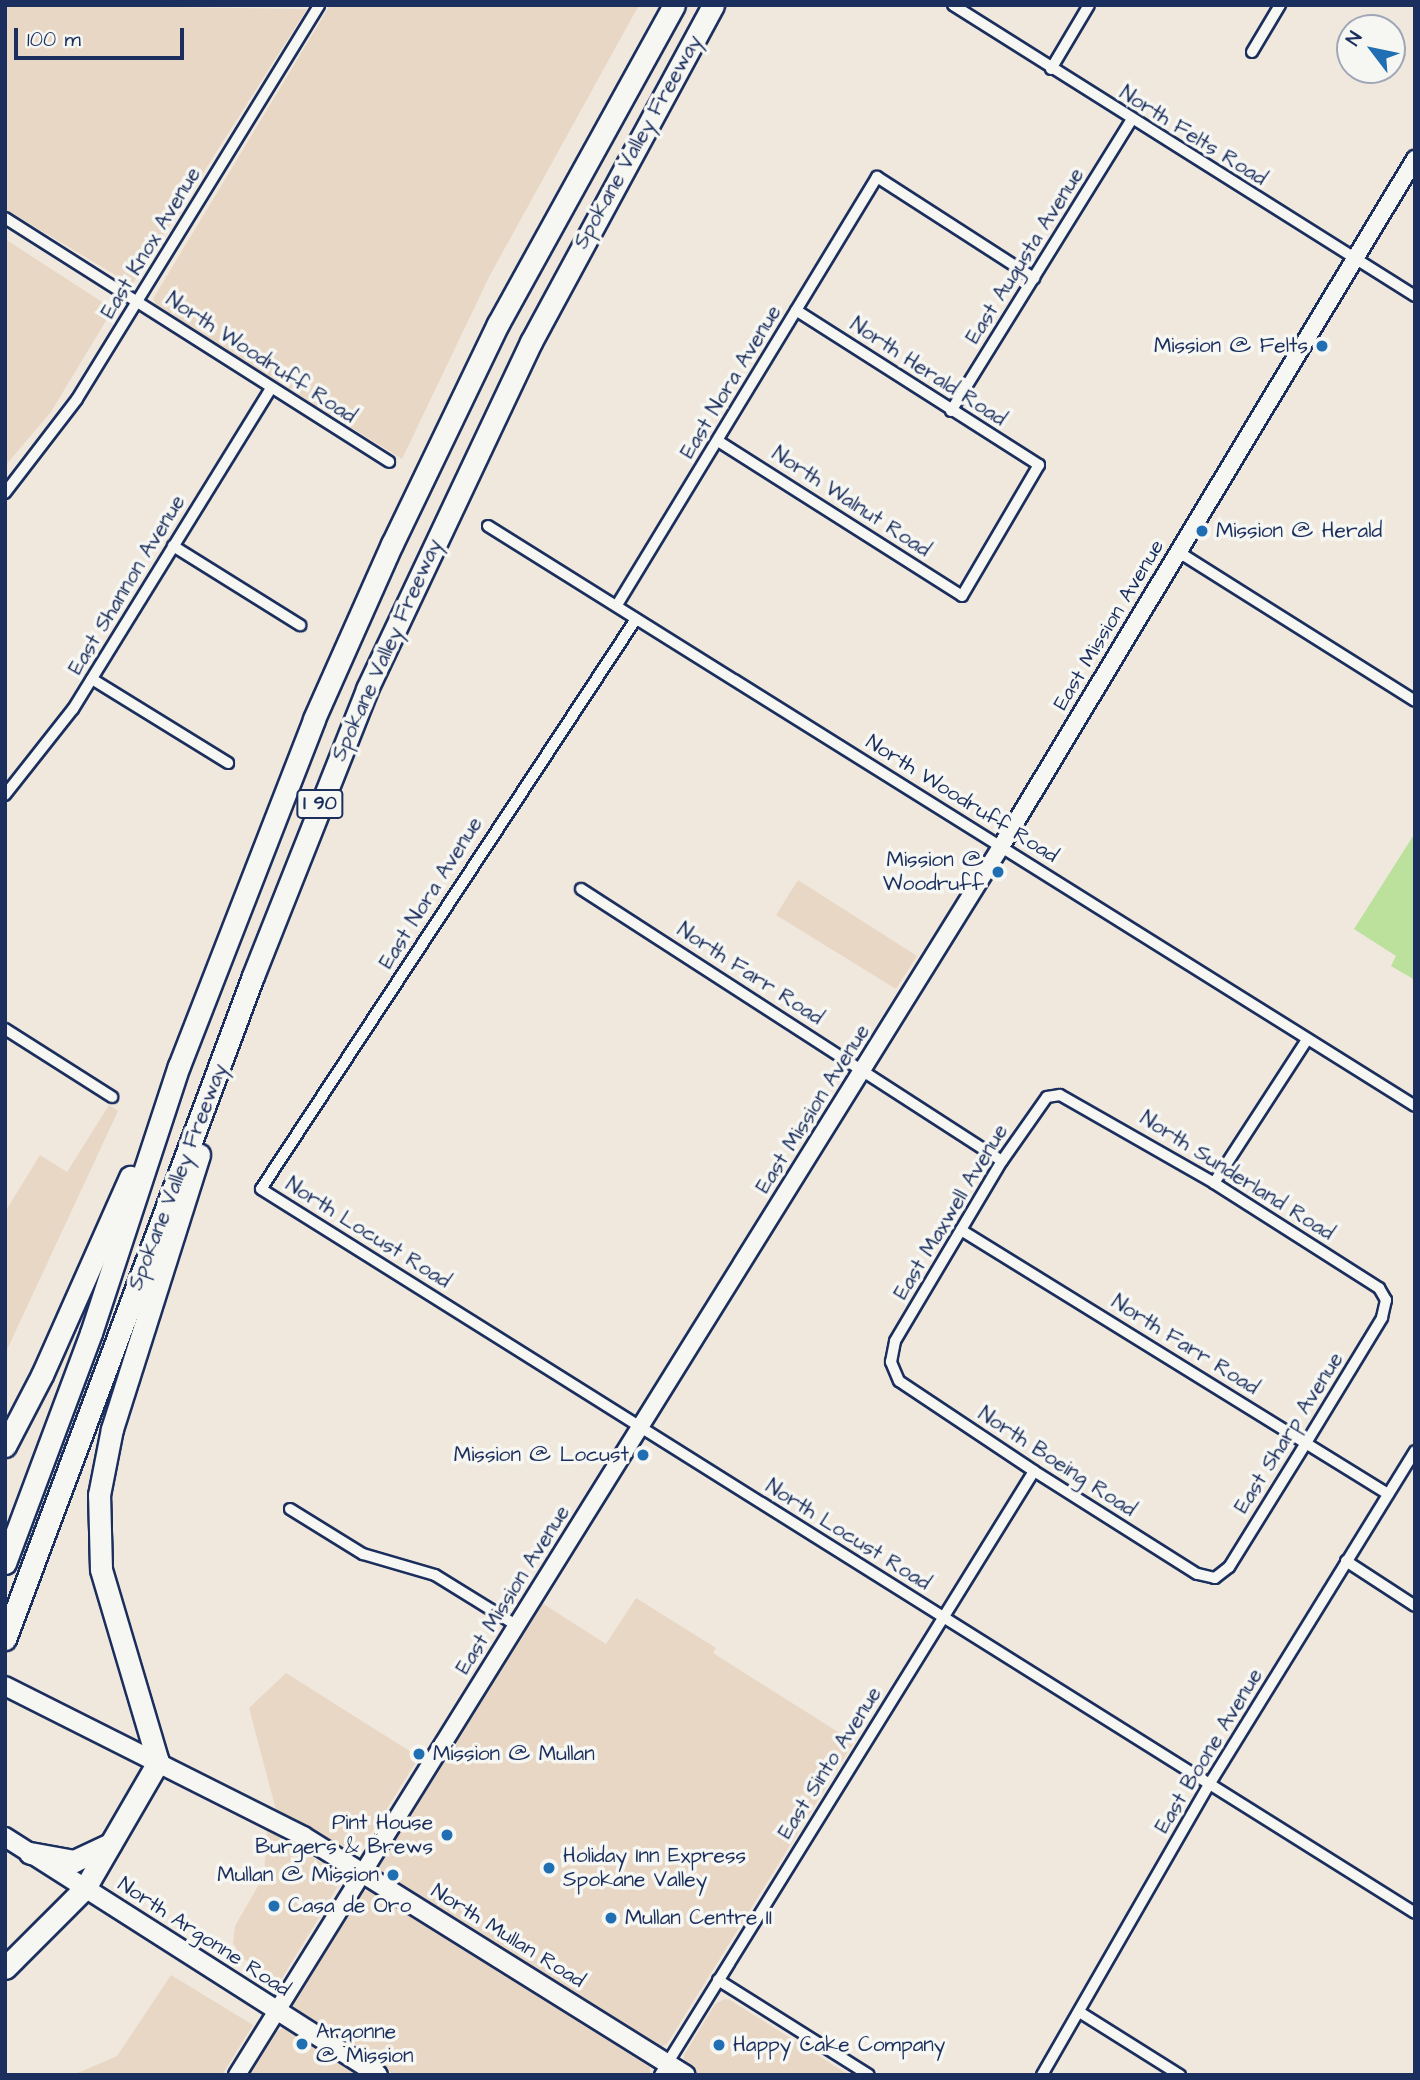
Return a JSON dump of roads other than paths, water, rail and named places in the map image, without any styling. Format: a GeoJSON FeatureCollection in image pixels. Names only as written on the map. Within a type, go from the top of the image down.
{"type":"FeatureCollection","features":[{"type":"Feature","properties":{"kind":"highway","name":"Spokane Valley Freeway"},"geometry":{"type":"LineString","coordinates":[[5,1563],[91,1333],[179,1066],[279,805],[397,532],[498,324],[674,5]]}},
{"type":"Feature","properties":{"kind":"highway","name":"Spokane Valley Freeway"},"geometry":{"type":"LineString","coordinates":[[5,1639],[347,738],[468,471],[642,129],[713,5]]}},
{"type":"Feature","properties":{"kind":"highway"},"geometry":{"type":"LineString","coordinates":[[5,1446],[43,1375],[179,1066]]}},
{"type":"Feature","properties":{"kind":"highway"},"geometry":{"type":"LineString","coordinates":[[5,1968],[85,1888],[158,1762],[101,1569],[99,1495],[112,1429],[192,1188],[218,1073]]}},
{"type":"Feature","properties":{"kind":"highway"},"geometry":{"type":"LineString","coordinates":[[30,1853],[74,1861],[111,1843]]}},
{"type":"Feature","properties":{"kind":"main road","name":"North Mullan Road"},"geometry":{"type":"LineString","coordinates":[[5,1686],[303,1836],[664,2069],[686,2075]]}},
{"type":"Feature","properties":{"kind":"main road","name":"North Argonne Road"},"geometry":{"type":"LineString","coordinates":[[5,1837],[379,2075]]}},
{"type":"Feature","properties":{"kind":"street","name":"East Knox Avenue"},"geometry":{"type":"LineString","coordinates":[[5,493],[73,405],[319,5]]}},
{"type":"Feature","properties":{"kind":"street","name":"North Felts Road"},"geometry":{"type":"LineString","coordinates":[[953,5],[1131,121],[1415,296]]}},
{"type":"Feature","properties":{"kind":"street"},"geometry":{"type":"LineString","coordinates":[[1051,69],[1089,5]]}},
{"type":"Feature","properties":{"kind":"street"},"geometry":{"type":"LineString","coordinates":[[1252,52],[1280,5]]}},
{"type":"Feature","properties":{"kind":"street","name":"East Augusta Avenue"},"geometry":{"type":"LineString","coordinates":[[951,411],[1131,121]]}},
{"type":"Feature","properties":{"kind":"street","name":"East Mission Avenue"},"geometry":{"type":"LineString","coordinates":[[237,2075],[1002,845],[1415,159]]}},
{"type":"Feature","properties":{"kind":"street","name":"East Nora Avenue"},"geometry":{"type":"LineString","coordinates":[[617,606],[877,177],[1034,278]]}},
{"type":"Feature","properties":{"kind":"street","name":"North Woodruff Road"},"geometry":{"type":"LineString","coordinates":[[5,218],[389,463]]}},
{"type":"Feature","properties":{"kind":"street","name":"North Herald Road"},"geometry":{"type":"LineString","coordinates":[[796,310],[1039,465],[962,596]]}},
{"type":"Feature","properties":{"kind":"street","name":"East Shannon Avenue"},"geometry":{"type":"LineString","coordinates":[[5,795],[92,679],[271,388]]}},
{"type":"Feature","properties":{"kind":"street","name":"North Walnut Road"},"geometry":{"type":"LineString","coordinates":[[718,441],[962,596]]}},
{"type":"Feature","properties":{"kind":"street","name":"North Woodruff Road"},"geometry":{"type":"LineString","coordinates":[[488,526],[1002,845],[1415,1106]]}},
{"type":"Feature","properties":{"kind":"street"},"geometry":{"type":"LineString","coordinates":[[173,546],[300,625]]}},
{"type":"Feature","properties":{"kind":"street"},"geometry":{"type":"LineString","coordinates":[[1177,551],[1415,701]]}},
{"type":"Feature","properties":{"kind":"street","name":"East Nora Avenue"},"geometry":{"type":"LineString","coordinates":[[261,1189],[636,619]]}},
{"type":"Feature","properties":{"kind":"street"},"geometry":{"type":"LineString","coordinates":[[92,679],[228,763]]}},
{"type":"Feature","properties":{"kind":"street","name":"North Farr Road"},"geometry":{"type":"LineString","coordinates":[[581,889],[1002,1161]]}},
{"type":"Feature","properties":{"kind":"street"},"geometry":{"type":"LineString","coordinates":[[5,1029],[112,1097]]}},
{"type":"Feature","properties":{"kind":"street"},"geometry":{"type":"LineString","coordinates":[[1214,1183],[1307,1040]]}},
{"type":"Feature","properties":{"kind":"street","name":"North Sunderland Road"},"geometry":{"type":"LineString","coordinates":[[1059,1095],[1214,1183],[1379,1288],[1386,1300]]}},
{"type":"Feature","properties":{"kind":"street","name":"East Maxwell Avenue"},"geometry":{"type":"LineString","coordinates":[[891,1362],[895,1341],[1002,1161],[1047,1097],[1059,1095]]}},
{"type":"Feature","properties":{"kind":"street","name":"North Locust Road"},"geometry":{"type":"LineString","coordinates":[[261,1189],[1415,1913]]}},
{"type":"Feature","properties":{"kind":"street","name":"North Farr Road"},"geometry":{"type":"LineString","coordinates":[[961,1230],[1388,1494]]}},
{"type":"Feature","properties":{"kind":"street","name":"East Sharp Avenue"},"geometry":{"type":"LineString","coordinates":[[1215,1578],[1229,1567],[1306,1443],[1383,1315],[1386,1300]]}},
{"type":"Feature","properties":{"kind":"street","name":"North Boeing Road"},"geometry":{"type":"LineString","coordinates":[[891,1362],[899,1381],[1034,1471],[1197,1574],[1215,1578]]}},
{"type":"Feature","properties":{"kind":"street","name":"East Boone Avenue"},"geometry":{"type":"LineString","coordinates":[[1042,2075],[1081,2013],[1210,1783],[1415,1451]]}},
{"type":"Feature","properties":{"kind":"street","name":"East Sinto Avenue"},"geometry":{"type":"LineString","coordinates":[[664,2069],[1034,1471]]}},
{"type":"Feature","properties":{"kind":"street"},"geometry":{"type":"LineString","coordinates":[[290,1509],[363,1555],[435,1575],[516,1625]]}},
{"type":"Feature","properties":{"kind":"street"},"geometry":{"type":"LineString","coordinates":[[1346,1561],[1415,1606]]}},
{"type":"Feature","properties":{"kind":"street"},"geometry":{"type":"LineString","coordinates":[[718,1980],[869,2075]]}},
{"type":"Feature","properties":{"kind":"street"},"geometry":{"type":"LineString","coordinates":[[1081,2013],[1180,2075]]}},
{"type":"Feature","properties":{"kind":"place","name":"Mission @ Felts"},"geometry":{"type":"Point","coordinates":[1322,346]}},
{"type":"Feature","properties":{"kind":"place","name":"Mission @ Herald"},"geometry":{"type":"Point","coordinates":[1202,531]}},
{"type":"Feature","properties":{"kind":"place","name":"Mission @ Woodruff"},"geometry":{"type":"Point","coordinates":[998,872]}},
{"type":"Feature","properties":{"kind":"place","name":"Mission @ Locust"},"geometry":{"type":"Point","coordinates":[643,1455]}},
{"type":"Feature","properties":{"kind":"place","name":"Mission @ Mullan"},"geometry":{"type":"Point","coordinates":[419,1754]}},
{"type":"Feature","properties":{"kind":"place","name":"Pint House Burgers & Brews"},"geometry":{"type":"Point","coordinates":[447,1835]}},
{"type":"Feature","properties":{"kind":"place","name":"Holiday Inn Express Spokane Valley"},"geometry":{"type":"Point","coordinates":[549,1868]}},
{"type":"Feature","properties":{"kind":"place","name":"Mullan @ Mission"},"geometry":{"type":"Point","coordinates":[393,1875]}},
{"type":"Feature","properties":{"kind":"place","name":"Casa de Oro"},"geometry":{"type":"Point","coordinates":[274,1906]}},
{"type":"Feature","properties":{"kind":"place","name":"Mullan Centre II"},"geometry":{"type":"Point","coordinates":[611,1918]}},
{"type":"Feature","properties":{"kind":"place","name":"Argonne @ Mission"},"geometry":{"type":"Point","coordinates":[302,2044]}},
{"type":"Feature","properties":{"kind":"place","name":"Happy Cake Company"},"geometry":{"type":"Point","coordinates":[719,2045]}}]}
